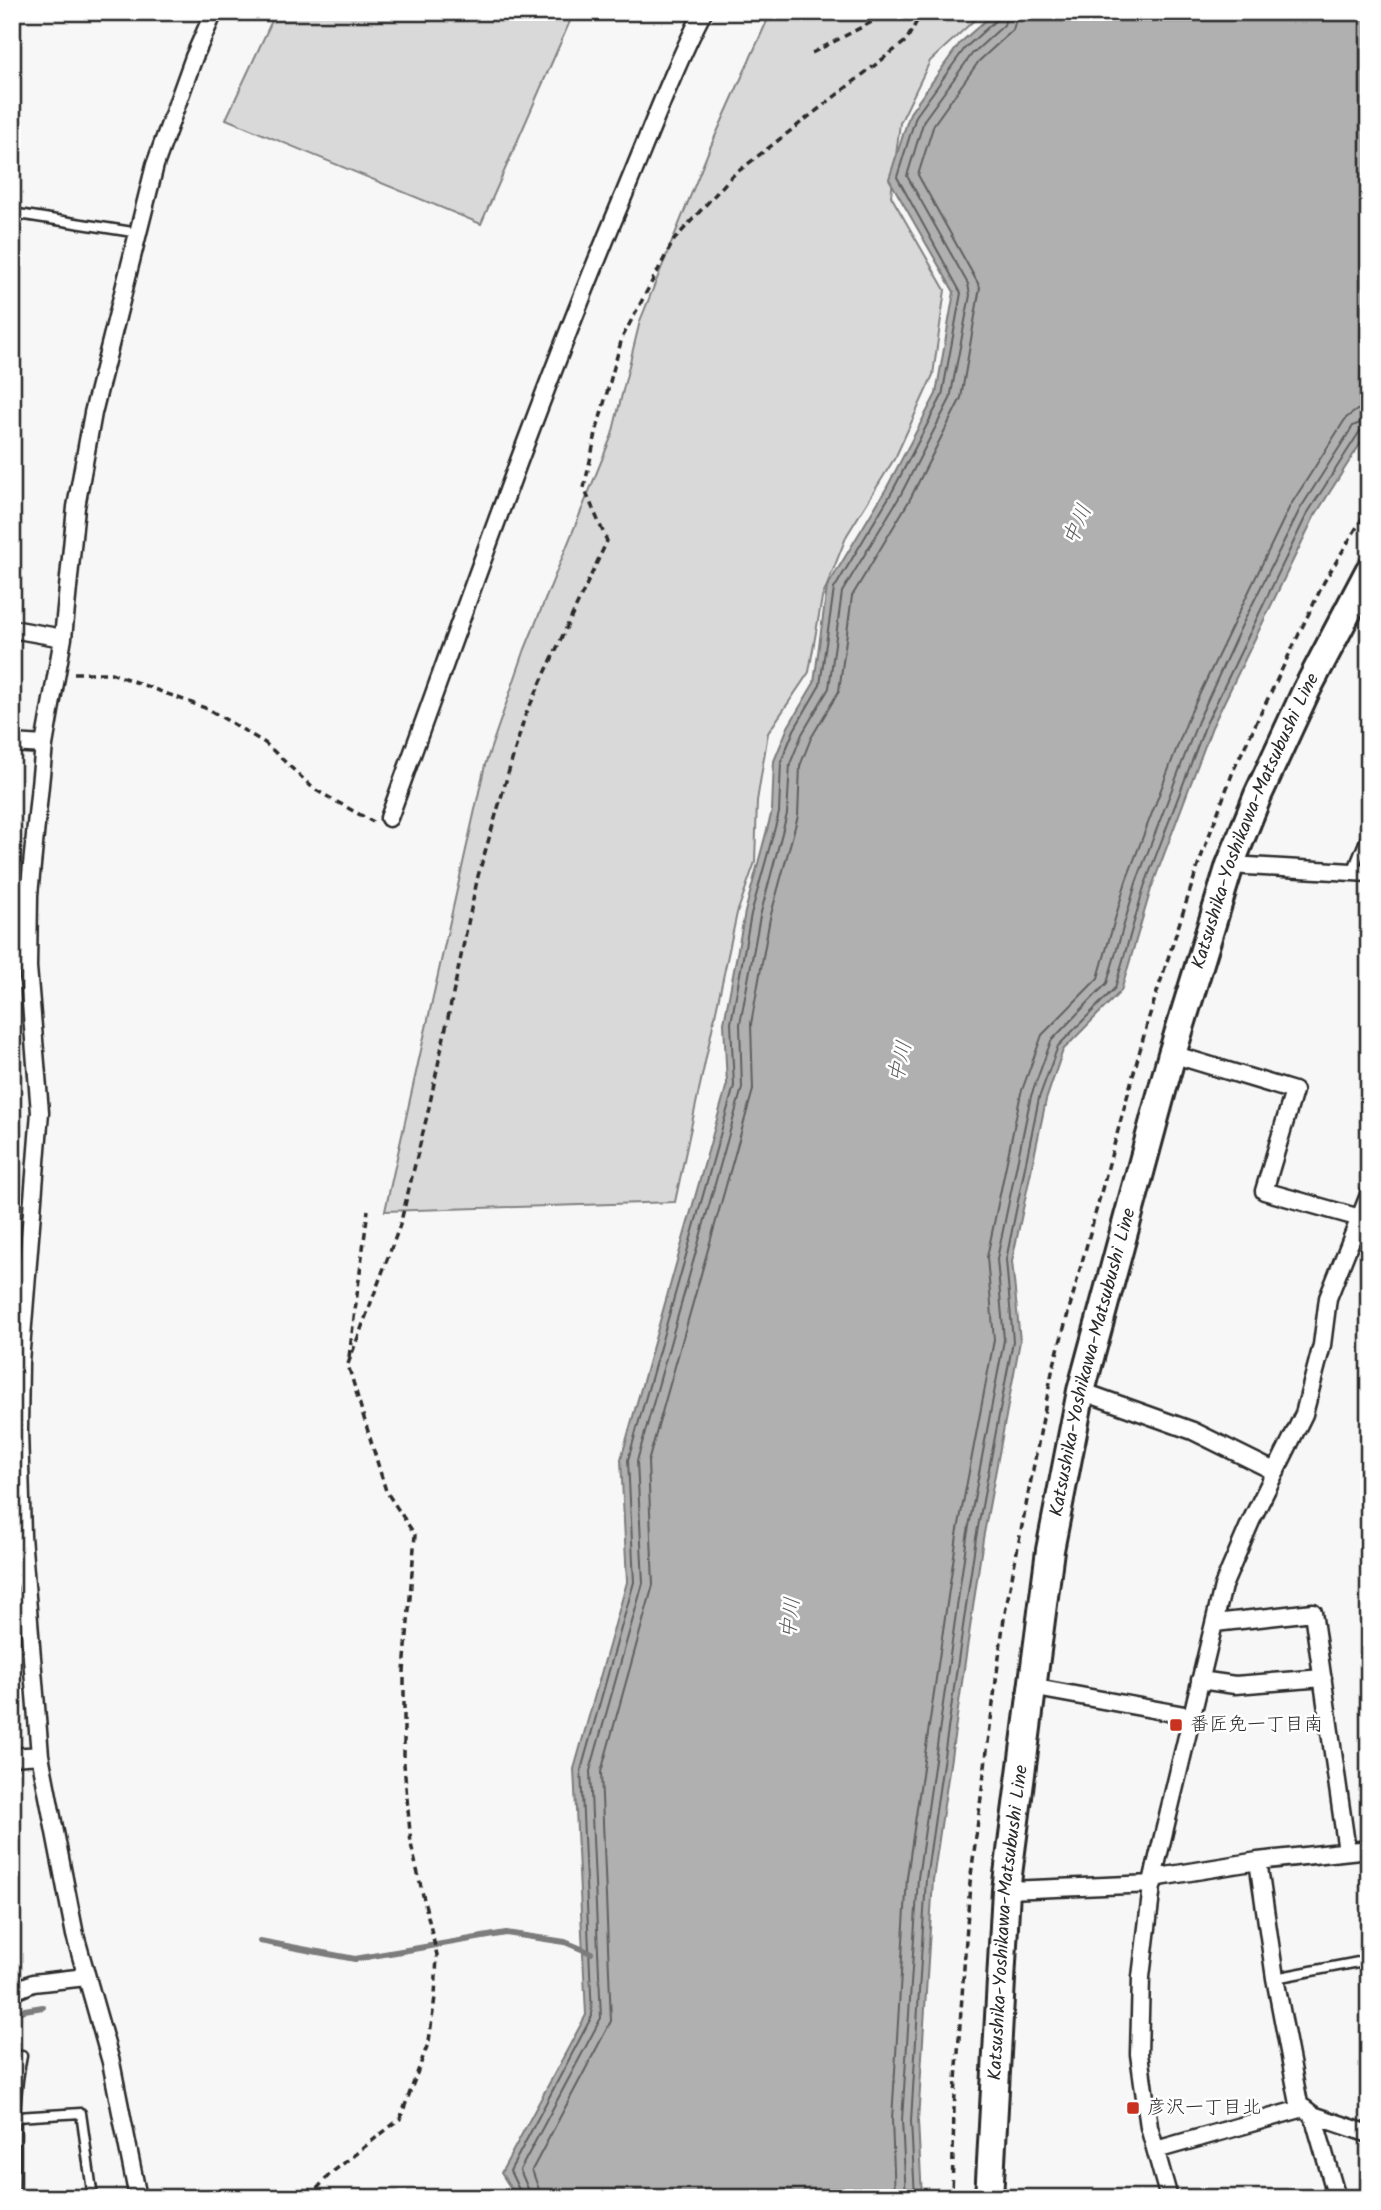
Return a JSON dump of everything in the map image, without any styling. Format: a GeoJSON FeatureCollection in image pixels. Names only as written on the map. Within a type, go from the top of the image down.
{"type":"FeatureCollection","features":[{"type":"Feature","properties":{"kind":"main road","name":"Katsushika-Yoshikawa-Matsubushi Line"},"geometry":{"type":"LineString","coordinates":[[989,2198],[1006,1890],[1050,1550],[1082,1391],[1172,1054],[1230,865],[1258,794],[1306,691],[1369,571]]}},
{"type":"Feature","properties":{"kind":"street"},"geometry":{"type":"LineString","coordinates":[[138,2198],[111,2062],[86,1977],[49,1810],[19,1580],[20,1362],[40,1112],[28,967],[29,895],[44,746],[63,638],[76,508],[93,413],[169,120],[214,12]]}},
{"type":"Feature","properties":{"kind":"street"},"geometry":{"type":"LineString","coordinates":[[389,818],[472,583],[591,273],[661,102],[703,12]]}},
{"type":"Feature","properties":{"kind":"street"},"geometry":{"type":"LineString","coordinates":[[12,629],[63,638]]}},
{"type":"Feature","properties":{"kind":"street"},"geometry":{"type":"LineString","coordinates":[[12,743],[44,746]]}},
{"type":"Feature","properties":{"kind":"street"},"geometry":{"type":"LineString","coordinates":[[1230,865],[1369,873]]}},
{"type":"Feature","properties":{"kind":"street"},"geometry":{"type":"LineString","coordinates":[[1172,1054],[1294,1091],[1264,1191],[1360,1218]]}},
{"type":"Feature","properties":{"kind":"street"},"geometry":{"type":"LineString","coordinates":[[1169,2198],[1144,2090],[1138,2021],[1140,1977],[1153,1881],[1190,1716],[1228,1575],[1304,1414],[1322,1345],[1328,1298],[1369,1195]]}},
{"type":"Feature","properties":{"kind":"street"},"geometry":{"type":"LineString","coordinates":[[1082,1391],[1194,1431],[1276,1472]]}},
{"type":"Feature","properties":{"kind":"street"},"geometry":{"type":"LineString","coordinates":[[1215,1623],[1313,1612],[1346,1852]]}},
{"type":"Feature","properties":{"kind":"street"},"geometry":{"type":"LineString","coordinates":[[1200,1680],[1234,1685],[1323,1678]]}},
{"type":"Feature","properties":{"kind":"street"},"geometry":{"type":"LineString","coordinates":[[1031,1688],[1190,1716]]}},
{"type":"Feature","properties":{"kind":"street"},"geometry":{"type":"LineString","coordinates":[[12,1757],[40,1755]]}},
{"type":"Feature","properties":{"kind":"street"},"geometry":{"type":"LineString","coordinates":[[1006,1890],[1153,1881],[1258,1861],[1369,1849]]}},
{"type":"Feature","properties":{"kind":"street"},"geometry":{"type":"LineString","coordinates":[[1258,1861],[1275,1978],[1306,2112],[1337,2198]]}},
{"type":"Feature","properties":{"kind":"street"},"geometry":{"type":"LineString","coordinates":[[12,1992],[33,1983],[86,1977]]}},
{"type":"Feature","properties":{"kind":"street"},"geometry":{"type":"LineString","coordinates":[[1156,2150],[1306,2112],[1369,2134]]}},
{"type":"Feature","properties":{"kind":"lane"},"geometry":{"type":"LineString","coordinates":[[12,214],[139,233]]}},
{"type":"Feature","properties":{"kind":"lane"},"geometry":{"type":"LineString","coordinates":[[1352,872],[1369,830]]}},
{"type":"Feature","properties":{"kind":"lane"},"geometry":{"type":"LineString","coordinates":[[1275,1978],[1369,1960]]}},
{"type":"Feature","properties":{"kind":"lane"},"geometry":{"type":"LineString","coordinates":[[12,2056],[22,2056],[15,2090],[17,2117],[14,2198]]}},
{"type":"Feature","properties":{"kind":"lane"},"geometry":{"type":"LineString","coordinates":[[17,2117],[81,2113],[93,2198]]}},
{"type":"Feature","properties":{"kind":"path"},"geometry":{"type":"LineString","coordinates":[[812,52],[891,12]]}},
{"type":"Feature","properties":{"kind":"path"},"geometry":{"type":"LineString","coordinates":[[348,1364],[400,1225],[428,1112],[478,876],[525,716],[607,541],[584,488],[622,338],[674,240],[731,177],[906,41],[922,12]]}},
{"type":"Feature","properties":{"kind":"path"},"geometry":{"type":"LineString","coordinates":[[56,674],[111,673],[208,709],[265,743],[314,789],[370,822],[389,818]]}},
{"type":"Feature","properties":{"kind":"path"},"geometry":{"type":"LineString","coordinates":[[309,2198],[330,2174],[400,2119],[429,2041],[435,1997],[437,1955],[411,1844],[404,1764],[404,1672],[415,1535],[386,1491],[348,1364],[368,1210]]}},
{"type":"Feature","properties":{"kind":"shaded area"},"geometry":{"type":"Polygon","coordinates":[[[276,12],[574,12],[481,224],[226,119],[276,12]]]}},
{"type":"Feature","properties":{"kind":"shaded area"},"geometry":{"type":"Polygon","coordinates":[[[771,12],[983,12],[930,61],[900,123],[891,196],[945,290],[933,375],[896,456],[847,535],[822,598],[809,672],[768,733],[757,801],[755,862],[737,913],[675,1202],[385,1211],[485,765],[525,649],[612,435],[640,321],[709,150],[771,12]]]}},
{"type":"Feature","properties":{"kind":"water","name":"中川"},"geometry":{"type":"Polygon","coordinates":[[[995,12],[1369,12],[1369,430],[1314,517],[1212,727],[1151,889],[1121,991],[1063,1050],[1046,1100],[1012,1261],[1020,1341],[983,1539],[933,1880],[918,2121],[922,2198],[517,2198],[501,2173],[586,2015],[574,1769],[627,1582],[621,1459],[727,1084],[724,1023],[745,912],[772,811],[774,761],[788,727],[814,683],[827,587],[886,489],[936,394],[954,292],[889,179],[910,113],[960,43],[995,12]]]}},
{"type":"Feature","properties":{"kind":"waterway"},"geometry":{"type":"LineString","coordinates":[[260,1941],[355,1959],[506,1933],[565,1942],[591,1953]]}},
{"type":"Feature","properties":{"kind":"waterway"},"geometry":{"type":"LineString","coordinates":[[12,2012],[43,2007]]}},
{"type":"Feature","properties":{"kind":"place","name":"番匠免一丁目南"},"geometry":{"type":"Point","coordinates":[1176,1725]}},
{"type":"Feature","properties":{"kind":"place","name":"彦沢一丁目北"},"geometry":{"type":"Point","coordinates":[1133,2108]}}]}
